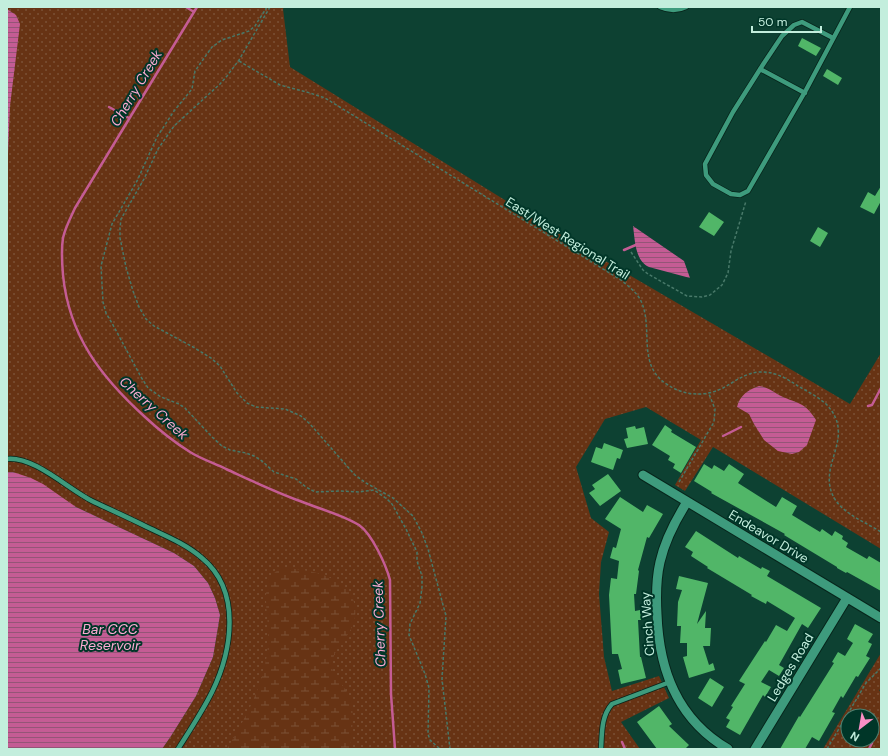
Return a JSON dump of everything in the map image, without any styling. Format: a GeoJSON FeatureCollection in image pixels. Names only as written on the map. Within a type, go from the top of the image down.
{"type":"FeatureCollection","features":[{"type":"Feature","properties":{"kind":"street","name":"Endeavor Drive"},"geometry":{"type":"LineString","coordinates":[[643,475],[881,618]]}},
{"type":"Feature","properties":{"kind":"street","name":"Cinch Way"},"geometry":{"type":"LineString","coordinates":[[687,502],[672,527],[666,542],[660,562],[657,580],[657,611],[663,661],[670,682],[682,706],[697,724],[728,749]]}},
{"type":"Feature","properties":{"kind":"street","name":"Ledges Road"},"geometry":{"type":"LineString","coordinates":[[755,749],[847,598]]}},
{"type":"Feature","properties":{"kind":"lane"},"geometry":{"type":"LineString","coordinates":[[660,7],[666,10],[680,10],[686,7]]}},
{"type":"Feature","properties":{"kind":"lane"},"geometry":{"type":"LineString","coordinates":[[834,38],[802,22],[794,25],[782,36],[733,112],[705,164],[706,175],[713,184],[731,194],[740,195],[748,191],[805,93],[834,38],[850,7]]}},
{"type":"Feature","properties":{"kind":"lane"},"geometry":{"type":"LineString","coordinates":[[760,69],[805,93]]}},
{"type":"Feature","properties":{"kind":"lane"},"geometry":{"type":"LineString","coordinates":[[7,459],[12,458],[27,461],[90,500],[178,542],[201,557],[218,575],[225,591],[230,612],[226,654],[212,692],[178,749]]}},
{"type":"Feature","properties":{"kind":"lane"},"geometry":{"type":"LineString","coordinates":[[601,749],[603,724],[607,711],[612,704],[670,682]]}},
{"type":"Feature","properties":{"kind":"path"},"geometry":{"type":"LineString","coordinates":[[267,7],[255,26],[249,31],[222,40],[212,48],[196,70],[192,89],[174,111],[157,137],[137,181],[112,224],[101,266],[103,302],[110,319],[141,378],[148,388],[161,397],[185,408],[222,446],[230,450],[254,456],[274,472],[296,479],[315,492],[359,492],[374,490],[391,501],[417,552],[417,561],[422,576],[420,603],[410,624],[409,635],[426,674],[429,688],[428,734],[430,740],[440,749]]}},
{"type":"Feature","properties":{"kind":"path"},"geometry":{"type":"LineString","coordinates":[[270,7],[239,60],[220,84],[174,126],[164,138],[140,187],[124,213],[120,224],[120,238],[130,282],[142,313],[154,326],[193,346],[211,358],[220,366],[237,393],[247,403],[256,407],[285,409],[301,416],[316,430],[355,475],[393,498],[413,516],[428,549],[446,616],[447,627],[442,679],[450,749]]}},
{"type":"Feature","properties":{"kind":"path","name":"East/West Regional Trail"},"geometry":{"type":"LineString","coordinates":[[239,60],[280,85],[325,98],[632,288],[640,300],[644,312],[648,359],[659,378],[668,386],[698,395],[709,394],[748,375],[758,372],[769,372],[780,375],[826,404],[834,414],[839,434],[836,452],[829,472],[828,482],[831,490],[836,501],[841,506],[851,514],[881,532]]}},
{"type":"Feature","properties":{"kind":"path"},"geometry":{"type":"LineString","coordinates":[[631,252],[643,270],[648,274],[687,296],[702,297],[710,295],[722,285],[728,272],[731,251],[748,191]]}},
{"type":"Feature","properties":{"kind":"path"},"geometry":{"type":"LineString","coordinates":[[679,482],[714,422],[715,410],[709,394]]}},
{"type":"Feature","properties":{"kind":"path"},"geometry":{"type":"LineString","coordinates":[[827,749],[866,683],[881,668]]}},
{"type":"Feature","properties":{"kind":"green space"},"geometry":{"type":"Polygon","coordinates":[[[7,7],[284,7],[290,67],[566,238],[850,404],[881,353],[881,549],[713,447],[685,491],[675,485],[701,440],[646,407],[605,419],[576,467],[591,518],[609,532],[601,562],[599,594],[604,657],[612,691],[659,676],[669,698],[621,722],[640,749],[162,749],[196,696],[213,657],[220,615],[215,598],[208,583],[194,566],[174,553],[76,507],[13,472],[7,472],[7,7]]]}},
{"type":"Feature","properties":{"kind":"green space"},"geometry":{"type":"Polygon","coordinates":[[[282,568],[304,570],[326,576],[337,581],[351,596],[355,606],[355,618],[353,624],[349,633],[337,650],[332,664],[332,669],[336,677],[348,694],[352,703],[353,723],[350,749],[227,749],[239,729],[262,676],[268,644],[266,596],[268,582],[270,577],[275,572],[282,568]]]}},
{"type":"Feature","properties":{"kind":"green space"},"geometry":{"type":"Polygon","coordinates":[[[881,653],[881,689],[879,690],[881,693],[881,749],[823,749],[840,721],[840,748],[880,748],[880,708],[848,708],[881,653]]]}},
{"type":"Feature","properties":{"kind":"water"},"geometry":{"type":"Polygon","coordinates":[[[7,9],[16,15],[20,24],[10,106],[7,178],[7,9]]]}},
{"type":"Feature","properties":{"kind":"water"},"geometry":{"type":"Polygon","coordinates":[[[633,226],[684,261],[690,278],[649,267],[644,264],[636,250],[633,226]]]}},
{"type":"Feature","properties":{"kind":"water"},"geometry":{"type":"Polygon","coordinates":[[[759,386],[801,404],[816,420],[807,445],[799,452],[792,454],[778,451],[764,440],[749,414],[737,407],[740,399],[745,394],[751,389],[759,386]]]}},
{"type":"Feature","properties":{"kind":"water","name":"Bar CCC Reservoir"},"geometry":{"type":"Polygon","coordinates":[[[7,472],[13,472],[31,478],[43,484],[76,507],[174,553],[194,566],[208,583],[215,598],[220,615],[213,657],[196,696],[162,749],[7,749],[7,472]]]}},
{"type":"Feature","properties":{"kind":"building"},"geometry":{"type":"Polygon","coordinates":[[[802,38],[821,48],[816,56],[798,46],[802,38]]]}},
{"type":"Feature","properties":{"kind":"building"},"geometry":{"type":"Polygon","coordinates":[[[827,69],[842,78],[838,85],[823,76],[827,69]]]}},
{"type":"Feature","properties":{"kind":"building"},"geometry":{"type":"Polygon","coordinates":[[[881,186],[881,201],[874,214],[860,207],[868,192],[875,196],[881,186]]]}},
{"type":"Feature","properties":{"kind":"building"},"geometry":{"type":"Polygon","coordinates":[[[709,212],[724,222],[714,236],[699,227],[709,212]]]}},
{"type":"Feature","properties":{"kind":"building"},"geometry":{"type":"Polygon","coordinates":[[[818,227],[828,233],[820,247],[810,241],[818,227]]]}},
{"type":"Feature","properties":{"kind":"building"},"geometry":{"type":"Polygon","coordinates":[[[665,425],[672,430],[671,432],[696,447],[681,473],[673,468],[675,464],[668,460],[670,456],[652,445],[665,425]]]}},
{"type":"Feature","properties":{"kind":"building"},"geometry":{"type":"Polygon","coordinates":[[[635,426],[636,429],[644,427],[648,444],[627,448],[624,439],[628,438],[626,428],[635,426]]]}},
{"type":"Feature","properties":{"kind":"building"},"geometry":{"type":"Polygon","coordinates":[[[604,443],[623,450],[620,459],[617,458],[613,470],[591,462],[596,447],[602,449],[604,443]]]}},
{"type":"Feature","properties":{"kind":"building"},"geometry":{"type":"Polygon","coordinates":[[[704,464],[712,469],[714,465],[724,471],[729,464],[744,474],[738,483],[776,507],[782,497],[797,506],[792,515],[820,532],[822,529],[832,536],[835,531],[843,536],[842,539],[848,543],[846,547],[867,559],[869,556],[881,563],[881,591],[837,568],[784,535],[785,534],[711,493],[712,492],[694,481],[704,464]]]}},
{"type":"Feature","properties":{"kind":"building"},"geometry":{"type":"Polygon","coordinates":[[[608,474],[621,491],[600,506],[589,493],[595,489],[592,485],[608,474]]]}},
{"type":"Feature","properties":{"kind":"building"},"geometry":{"type":"Polygon","coordinates":[[[620,497],[643,512],[647,505],[663,514],[649,538],[647,537],[638,570],[636,594],[634,594],[635,611],[640,610],[641,620],[638,620],[640,657],[646,678],[621,684],[618,670],[622,669],[618,654],[612,654],[609,595],[611,578],[617,579],[619,561],[610,558],[613,547],[616,548],[621,529],[605,519],[620,497]]]}},
{"type":"Feature","properties":{"kind":"building"},"geometry":{"type":"Polygon","coordinates":[[[696,531],[738,558],[739,556],[761,569],[762,567],[770,571],[767,576],[821,608],[808,628],[802,624],[779,665],[784,668],[779,676],[769,670],[761,682],[771,687],[765,697],[763,695],[740,735],[726,727],[730,720],[726,718],[733,707],[731,706],[745,684],[739,681],[776,625],[787,631],[795,618],[767,601],[766,604],[751,596],[752,595],[707,568],[708,567],[691,556],[693,552],[685,547],[696,531]]]}},
{"type":"Feature","properties":{"kind":"building"},"geometry":{"type":"Polygon","coordinates":[[[679,576],[708,583],[697,624],[706,611],[705,628],[711,628],[710,646],[703,646],[709,665],[713,663],[715,670],[689,678],[683,657],[687,656],[687,643],[680,643],[681,626],[677,626],[678,602],[682,590],[676,589],[679,576]]]}},
{"type":"Feature","properties":{"kind":"building"},"geometry":{"type":"Polygon","coordinates":[[[855,624],[873,634],[868,642],[872,644],[866,656],[870,658],[858,677],[856,676],[843,698],[841,696],[832,712],[835,713],[819,741],[812,737],[805,749],[780,749],[799,716],[800,717],[834,663],[832,662],[838,652],[845,656],[853,643],[847,639],[855,624]]]}},
{"type":"Feature","properties":{"kind":"building"},"geometry":{"type":"Polygon","coordinates":[[[710,678],[724,687],[712,707],[698,698],[710,678]]]}},
{"type":"Feature","properties":{"kind":"building"},"geometry":{"type":"Polygon","coordinates":[[[659,706],[672,724],[669,726],[689,745],[685,749],[657,749],[637,722],[659,706]]]}},
{"type":"Feature","properties":{"kind":"waterway"},"geometry":{"type":"LineString","coordinates":[[186,7],[194,12]]}},
{"type":"Feature","properties":{"kind":"waterway","name":"Cherry Creek"},"geometry":{"type":"LineString","coordinates":[[197,7],[75,208],[68,223],[63,238],[62,252],[66,297],[80,336],[101,371],[129,402],[167,436],[203,459],[281,494],[352,521],[364,529],[369,535],[382,558],[390,580],[391,694],[395,749]]}},
{"type":"Feature","properties":{"kind":"waterway"},"geometry":{"type":"LineString","coordinates":[[109,107],[129,118]]}},
{"type":"Feature","properties":{"kind":"waterway"},"geometry":{"type":"LineString","coordinates":[[624,250],[638,244]]}},
{"type":"Feature","properties":{"kind":"waterway"},"geometry":{"type":"LineString","coordinates":[[868,406],[872,405],[881,388]]}},
{"type":"Feature","properties":{"kind":"waterway"},"geometry":{"type":"LineString","coordinates":[[723,436],[741,427]]}},
{"type":"Feature","properties":{"kind":"waterway"},"geometry":{"type":"LineString","coordinates":[[622,742],[625,749]]}}]}
